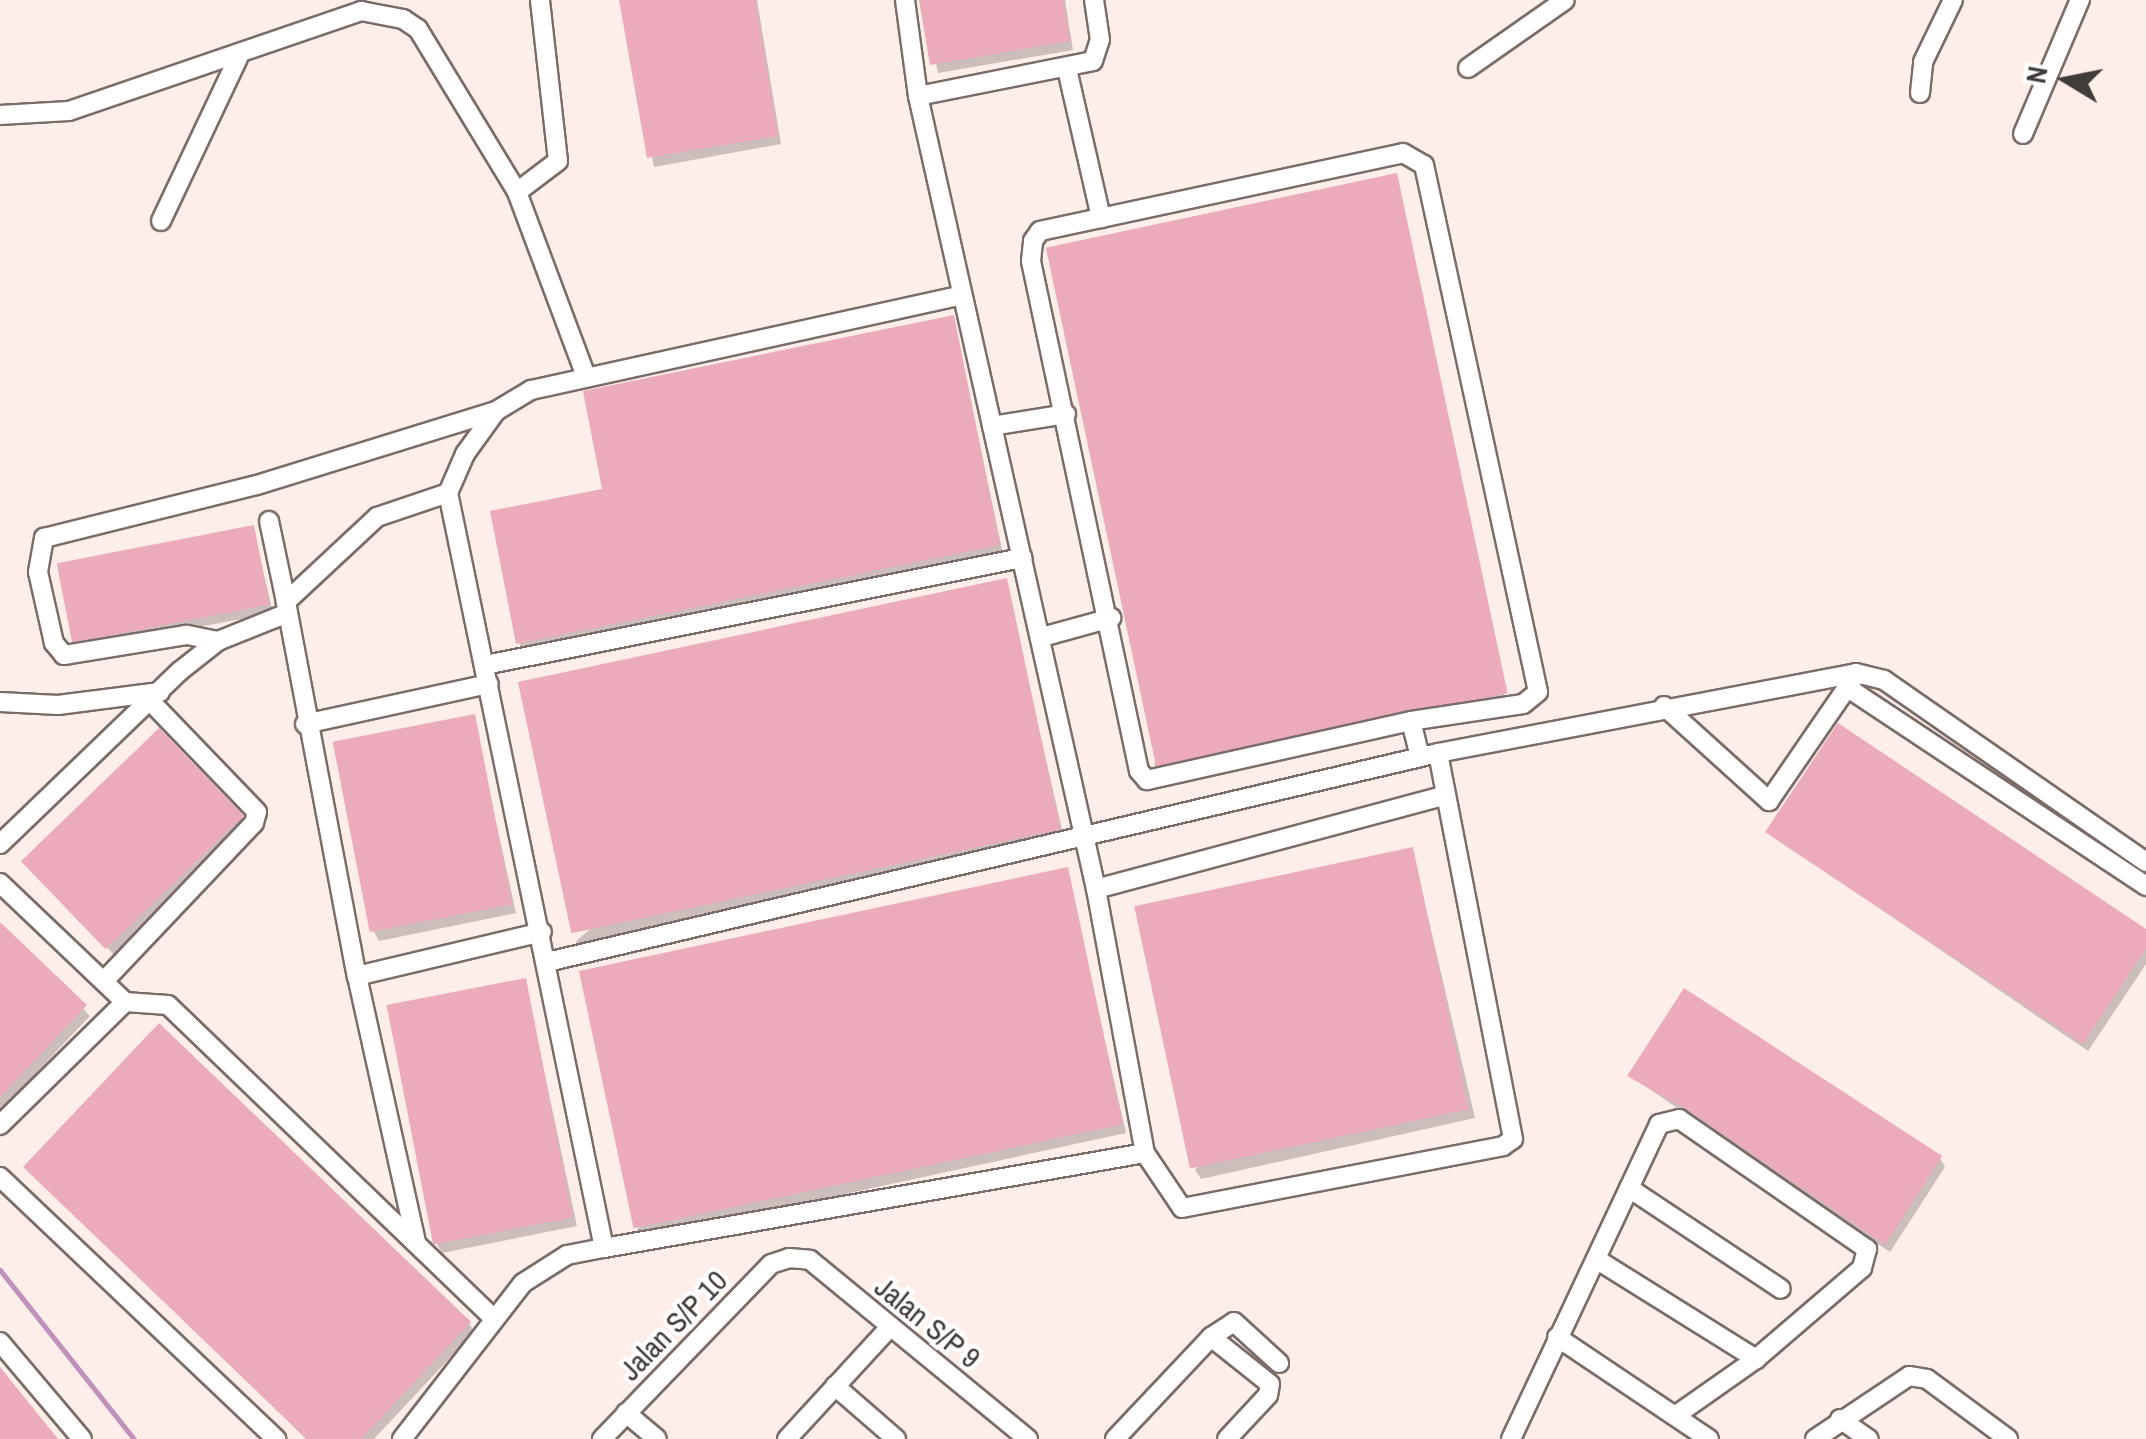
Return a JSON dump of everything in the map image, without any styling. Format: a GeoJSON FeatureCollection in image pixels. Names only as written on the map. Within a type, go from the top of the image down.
{"type":"FeatureCollection","features":[{"type":"Feature","properties":{"kind":"street"},"geometry":{"type":"LineString","coordinates":[[517,192],[558,161],[540,0]]}},
{"type":"Feature","properties":{"kind":"street"},"geometry":{"type":"LineString","coordinates":[[905,0],[918,96],[1096,889],[1145,1153],[1176,1202],[1189,1210],[1513,1139],[1446,795],[1411,721]]}},
{"type":"Feature","properties":{"kind":"street"},"geometry":{"type":"LineString","coordinates":[[918,96],[1093,61],[1097,50],[1094,0]]}},
{"type":"Feature","properties":{"kind":"street"},"geometry":{"type":"LineString","coordinates":[[1468,68],[1566,0]]}},
{"type":"Feature","properties":{"kind":"street"},"geometry":{"type":"LineString","coordinates":[[1920,93],[1923,62],[1953,0]]}},
{"type":"Feature","properties":{"kind":"street"},"geometry":{"type":"LineString","coordinates":[[2023,134],[2080,0]]}},
{"type":"Feature","properties":{"kind":"street"},"geometry":{"type":"LineString","coordinates":[[7,116],[69,111],[238,58],[361,11],[404,18],[418,29],[517,192],[585,374]]}},
{"type":"Feature","properties":{"kind":"street"},"geometry":{"type":"LineString","coordinates":[[162,221],[238,58]]}},
{"type":"Feature","properties":{"kind":"street"},"geometry":{"type":"LineString","coordinates":[[1068,69],[1101,218]]}},
{"type":"Feature","properties":{"kind":"street"},"geometry":{"type":"LineString","coordinates":[[1404,153],[1424,166],[1538,692],[1524,704],[1411,721],[1147,780],[1139,771],[1111,618],[1030,250],[1040,231],[1101,218],[1404,153]]}},
{"type":"Feature","properties":{"kind":"street"},"geometry":{"type":"LineString","coordinates":[[218,641],[186,635],[64,654],[54,643],[38,572],[44,538],[257,485],[496,411],[532,390],[585,374],[960,296]]}},
{"type":"Feature","properties":{"kind":"street"},"geometry":{"type":"LineString","coordinates":[[496,411],[464,454],[448,492],[542,932],[604,1248]]}},
{"type":"Feature","properties":{"kind":"street"},"geometry":{"type":"LineString","coordinates":[[992,426],[1066,414]]}},
{"type":"Feature","properties":{"kind":"street"},"geometry":{"type":"LineString","coordinates":[[0,844],[154,696],[218,641],[286,608],[377,517],[448,492]]}},
{"type":"Feature","properties":{"kind":"street"},"geometry":{"type":"LineString","coordinates":[[269,520],[305,724],[416,1243]]}},
{"type":"Feature","properties":{"kind":"street"},"geometry":{"type":"LineString","coordinates":[[485,665],[1022,558]]}},
{"type":"Feature","properties":{"kind":"street"},"geometry":{"type":"LineString","coordinates":[[1042,638],[1111,618]]}},
{"type":"Feature","properties":{"kind":"street"},"geometry":{"type":"LineString","coordinates":[[547,962],[1085,840],[1429,755],[1664,706],[1852,680],[1884,680],[2146,862]]}},
{"type":"Feature","properties":{"kind":"street"},"geometry":{"type":"LineString","coordinates":[[1664,706],[1769,801],[1852,680]]}},
{"type":"Feature","properties":{"kind":"street"},"geometry":{"type":"LineString","coordinates":[[1852,680],[2146,886]]}},
{"type":"Feature","properties":{"kind":"street"},"geometry":{"type":"LineString","coordinates":[[305,724],[490,684]]}},
{"type":"Feature","properties":{"kind":"street"},"geometry":{"type":"LineString","coordinates":[[0,702],[58,705],[154,696]]}},
{"type":"Feature","properties":{"kind":"street"},"geometry":{"type":"LineString","coordinates":[[104,981],[254,823],[256,812],[154,696]]}},
{"type":"Feature","properties":{"kind":"street"},"geometry":{"type":"LineString","coordinates":[[1096,889],[1446,795]]}},
{"type":"Feature","properties":{"kind":"street"},"geometry":{"type":"LineString","coordinates":[[0,883],[125,1002],[168,1005],[494,1319]]}},
{"type":"Feature","properties":{"kind":"street"},"geometry":{"type":"LineString","coordinates":[[358,976],[542,932]]}},
{"type":"Feature","properties":{"kind":"street"},"geometry":{"type":"LineString","coordinates":[[0,1126],[125,1002]]}},
{"type":"Feature","properties":{"kind":"street"},"geometry":{"type":"LineString","coordinates":[[1510,1439],[1659,1124],[1679,1118],[1868,1249],[1862,1268],[1756,1359],[1675,1416]]}},
{"type":"Feature","properties":{"kind":"street"},"geometry":{"type":"LineString","coordinates":[[402,1439],[523,1283],[552,1264],[604,1248],[1145,1153]]}},
{"type":"Feature","properties":{"kind":"street"},"geometry":{"type":"LineString","coordinates":[[0,1176],[276,1439]]}},
{"type":"Feature","properties":{"kind":"street"},"geometry":{"type":"LineString","coordinates":[[1630,1188],[1781,1289]]}},
{"type":"Feature","properties":{"kind":"street","name":"Jalan S/P 9"},"geometry":{"type":"LineString","coordinates":[[790,1258],[810,1260],[1028,1439]]}},
{"type":"Feature","properties":{"kind":"street","name":"Jalan S/P 10"},"geometry":{"type":"LineString","coordinates":[[602,1439],[771,1264],[790,1258]]}},
{"type":"Feature","properties":{"kind":"street"},"geometry":{"type":"LineString","coordinates":[[1596,1260],[1756,1359]]}},
{"type":"Feature","properties":{"kind":"street"},"geometry":{"type":"LineString","coordinates":[[1116,1439],[1208,1338],[1234,1322],[1279,1363]]}},
{"type":"Feature","properties":{"kind":"street"},"geometry":{"type":"LineString","coordinates":[[787,1439],[889,1328]]}},
{"type":"Feature","properties":{"kind":"street"},"geometry":{"type":"LineString","coordinates":[[1557,1337],[1709,1439]]}},
{"type":"Feature","properties":{"kind":"street"},"geometry":{"type":"LineString","coordinates":[[1208,1338],[1271,1390],[1227,1439]]}},
{"type":"Feature","properties":{"kind":"street"},"geometry":{"type":"LineString","coordinates":[[0,1342],[82,1439]]}},
{"type":"Feature","properties":{"kind":"street"},"geometry":{"type":"LineString","coordinates":[[1815,1439],[1901,1379],[1918,1376],[2008,1439]]}},
{"type":"Feature","properties":{"kind":"street"},"geometry":{"type":"LineString","coordinates":[[835,1386],[896,1439]]}},
{"type":"Feature","properties":{"kind":"street"},"geometry":{"type":"LineString","coordinates":[[626,1413],[657,1439]]}},
{"type":"Feature","properties":{"kind":"street"},"geometry":{"type":"LineString","coordinates":[[1840,1419],[1868,1439]]}},
{"type":"Feature","properties":{"kind":"building"},"geometry":{"type":"Polygon","coordinates":[[[619,0],[755,0],[778,136],[647,158],[619,0]]]}},
{"type":"Feature","properties":{"kind":"building"},"geometry":{"type":"Polygon","coordinates":[[[919,0],[1063,0],[1070,41],[930,65],[919,0]]]}},
{"type":"Feature","properties":{"kind":"building"},"geometry":{"type":"Polygon","coordinates":[[[1397,173],[1508,693],[1156,768],[1046,248],[1397,173]]]}},
{"type":"Feature","properties":{"kind":"building"},"geometry":{"type":"Polygon","coordinates":[[[954,315],[1000,545],[516,644],[490,511],[602,489],[583,391],[954,315]]]}},
{"type":"Feature","properties":{"kind":"building"},"geometry":{"type":"Polygon","coordinates":[[[254,525],[269,605],[72,643],[57,563],[254,525]]]}},
{"type":"Feature","properties":{"kind":"building"},"geometry":{"type":"Polygon","coordinates":[[[1007,578],[1060,829],[571,933],[518,682],[1007,578]]]}},
{"type":"Feature","properties":{"kind":"building"},"geometry":{"type":"Polygon","coordinates":[[[475,714],[512,904],[370,932],[333,742],[475,714]]]}},
{"type":"Feature","properties":{"kind":"building"},"geometry":{"type":"Polygon","coordinates":[[[1838,723],[2146,929],[2146,948],[2083,1044],[1765,832],[1838,723]]]}},
{"type":"Feature","properties":{"kind":"building"},"geometry":{"type":"Polygon","coordinates":[[[159,728],[244,816],[106,949],[21,861],[159,728]]]}},
{"type":"Feature","properties":{"kind":"building"},"geometry":{"type":"Polygon","coordinates":[[[1413,847],[1469,1109],[1190,1168],[1134,906],[1413,847]]]}},
{"type":"Feature","properties":{"kind":"building"},"geometry":{"type":"Polygon","coordinates":[[[1068,867],[1123,1124],[634,1228],[579,971],[1068,867]]]}},
{"type":"Feature","properties":{"kind":"building"},"geometry":{"type":"Polygon","coordinates":[[[0,922],[87,1005],[0,1097],[0,922]]]}},
{"type":"Feature","properties":{"kind":"building"},"geometry":{"type":"Polygon","coordinates":[[[526,978],[573,1218],[433,1245],[387,1005],[526,978]]]}},
{"type":"Feature","properties":{"kind":"building"},"geometry":{"type":"Polygon","coordinates":[[[1684,988],[1942,1156],[1885,1245],[1686,1109],[1627,1076],[1684,988]]]}},
{"type":"Feature","properties":{"kind":"building"},"geometry":{"type":"Polygon","coordinates":[[[159,1023],[471,1322],[361,1439],[307,1439],[23,1167],[159,1023]]]}},
{"type":"Feature","properties":{"kind":"building"},"geometry":{"type":"Polygon","coordinates":[[[0,1367],[58,1439],[0,1439],[0,1367]]]}},
{"type":"Feature","properties":{"kind":"waterway"},"geometry":{"type":"LineString","coordinates":[[0,1270],[134,1439]]}}]}
